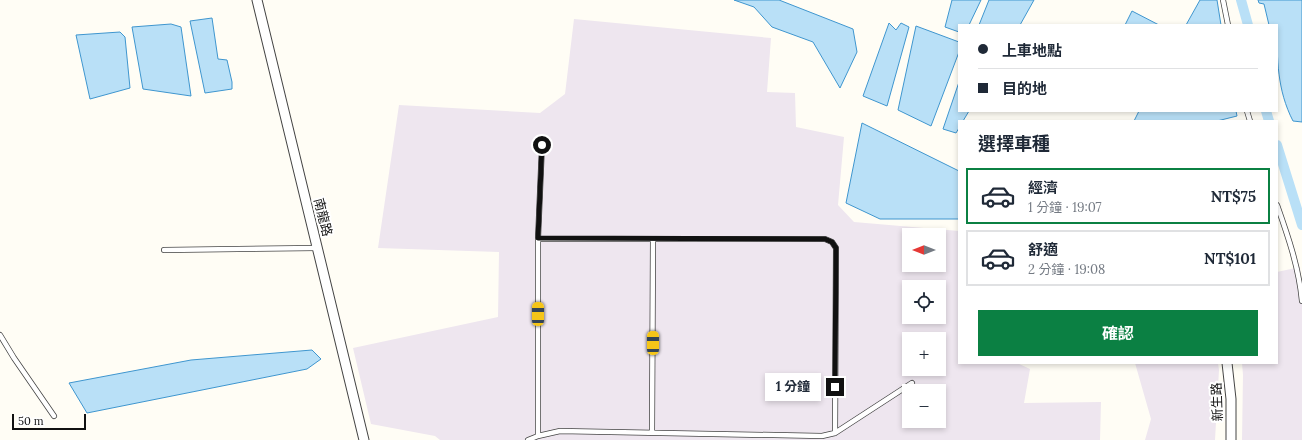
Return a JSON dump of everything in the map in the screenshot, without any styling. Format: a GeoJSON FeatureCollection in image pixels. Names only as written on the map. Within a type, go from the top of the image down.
{"type":"FeatureCollection","features":[{"type":"Feature","properties":{"kind":"street","name":"南龍路"},"geometry":{"type":"LineString","coordinates":[[257,0],[364,440]]}},
{"type":"Feature","properties":{"kind":"street","name":"新生路"},"geometry":{"type":"LineString","coordinates":[[1227,364],[1231,399],[1231,440]]}},
{"type":"Feature","properties":{"kind":"lane"},"geometry":{"type":"LineString","coordinates":[[1223,0],[1228,24]]}},
{"type":"Feature","properties":{"kind":"lane"},"geometry":{"type":"LineString","coordinates":[[538,436],[538,238],[542,145]]}},
{"type":"Feature","properties":{"kind":"lane"},"geometry":{"type":"LineString","coordinates":[[1278,208],[1290,244],[1302,301]]}},
{"type":"Feature","properties":{"kind":"lane"},"geometry":{"type":"LineString","coordinates":[[538,238],[825,239],[832,242],[836,248],[835,433]]}},
{"type":"Feature","properties":{"kind":"lane"},"geometry":{"type":"LineString","coordinates":[[652,433],[653,239]]}},
{"type":"Feature","properties":{"kind":"lane"},"geometry":{"type":"LineString","coordinates":[[164,250],[317,248]]}},
{"type":"Feature","properties":{"kind":"lane"},"geometry":{"type":"LineString","coordinates":[[0,335],[54,416]]}},
{"type":"Feature","properties":{"kind":"lane"},"geometry":{"type":"LineString","coordinates":[[528,440],[560,431],[822,436],[835,433],[912,383]]}},
{"type":"Feature","properties":{"kind":"shaded area"},"geometry":{"type":"Polygon","coordinates":[[[574,19],[771,38],[767,92],[795,93],[796,127],[844,137],[838,205],[854,222],[924,228],[902,228],[902,272],[946,272],[946,230],[958,231],[958,364],[1019,364],[1030,369],[1024,403],[1101,402],[1100,440],[440,440],[435,436],[371,424],[353,348],[498,317],[499,252],[378,248],[399,105],[540,113],[565,94],[574,19]]]}},
{"type":"Feature","properties":{"kind":"shaded area"},"geometry":{"type":"Polygon","coordinates":[[[1300,267],[1302,298],[1302,440],[1242,440],[1242,364],[1278,364],[1278,272],[1300,267]]]}},
{"type":"Feature","properties":{"kind":"shaded area"},"geometry":{"type":"Polygon","coordinates":[[[1135,364],[1218,364],[1215,440],[1145,440],[1151,419],[1135,364]]]}},
{"type":"Feature","properties":{"kind":"water"},"geometry":{"type":"Polygon","coordinates":[[[734,0],[779,0],[853,29],[857,52],[840,88],[813,42],[772,27],[754,7],[734,0]]]}},
{"type":"Feature","properties":{"kind":"water"},"geometry":{"type":"Polygon","coordinates":[[[952,0],[981,0],[969,24],[958,24],[958,32],[945,27],[952,0]]]}},
{"type":"Feature","properties":{"kind":"water"},"geometry":{"type":"Polygon","coordinates":[[[989,0],[1034,0],[1021,24],[979,24],[989,0]]]}},
{"type":"Feature","properties":{"kind":"water"},"geometry":{"type":"Polygon","coordinates":[[[1200,0],[1217,0],[1221,24],[1187,24],[1200,0]]]}},
{"type":"Feature","properties":{"kind":"water"},"geometry":{"type":"Polygon","coordinates":[[[1258,0],[1302,0],[1302,122],[1293,121],[1281,86],[1278,62],[1278,24],[1269,24],[1264,4],[1259,3],[1258,0]]]}},
{"type":"Feature","properties":{"kind":"water"},"geometry":{"type":"Polygon","coordinates":[[[1132,11],[1157,24],[1126,24],[1132,11]]]}},
{"type":"Feature","properties":{"kind":"water"},"geometry":{"type":"Polygon","coordinates":[[[212,18],[218,59],[227,60],[232,89],[205,93],[190,21],[212,18]]]}},
{"type":"Feature","properties":{"kind":"water"},"geometry":{"type":"Polygon","coordinates":[[[889,23],[896,30],[901,23],[909,27],[887,106],[863,96],[889,23]]]}},
{"type":"Feature","properties":{"kind":"water"},"geometry":{"type":"Polygon","coordinates":[[[171,24],[181,27],[191,96],[143,89],[132,27],[171,24]]]}},
{"type":"Feature","properties":{"kind":"water"},"geometry":{"type":"Polygon","coordinates":[[[916,26],[958,42],[958,55],[931,126],[898,110],[916,26]]]}},
{"type":"Feature","properties":{"kind":"water"},"geometry":{"type":"Polygon","coordinates":[[[120,32],[125,37],[130,88],[90,99],[76,35],[120,32]]]}},
{"type":"Feature","properties":{"kind":"water"},"geometry":{"type":"Polygon","coordinates":[[[958,85],[958,112],[968,112],[964,120],[958,120],[958,130],[956,133],[943,129],[958,85]]]}},
{"type":"Feature","properties":{"kind":"water"},"geometry":{"type":"Polygon","coordinates":[[[1138,112],[1236,112],[1237,116],[1221,120],[1134,120],[1138,112]]]}},
{"type":"Feature","properties":{"kind":"water"},"geometry":{"type":"Polygon","coordinates":[[[862,123],[958,171],[958,219],[880,219],[846,203],[862,123]]]}},
{"type":"Feature","properties":{"kind":"water"},"geometry":{"type":"Polygon","coordinates":[[[312,350],[321,359],[307,369],[87,413],[69,383],[191,360],[312,350]]]}},
{"type":"Feature","properties":{"kind":"waterway"},"geometry":{"type":"LineString","coordinates":[[1241,0],[1248,24]]}},
{"type":"Feature","properties":{"kind":"waterway"},"geometry":{"type":"LineString","coordinates":[[1266,112],[1269,120]]}},
{"type":"Feature","properties":{"kind":"waterway"},"geometry":{"type":"LineString","coordinates":[[1278,148],[1302,225]]}},
{"type":"Feature","properties":{"kind":"route"},"geometry":{"type":"LineString","coordinates":[[542,145],[538,238],[825,239],[832,242],[836,248],[835,387]]}}]}
